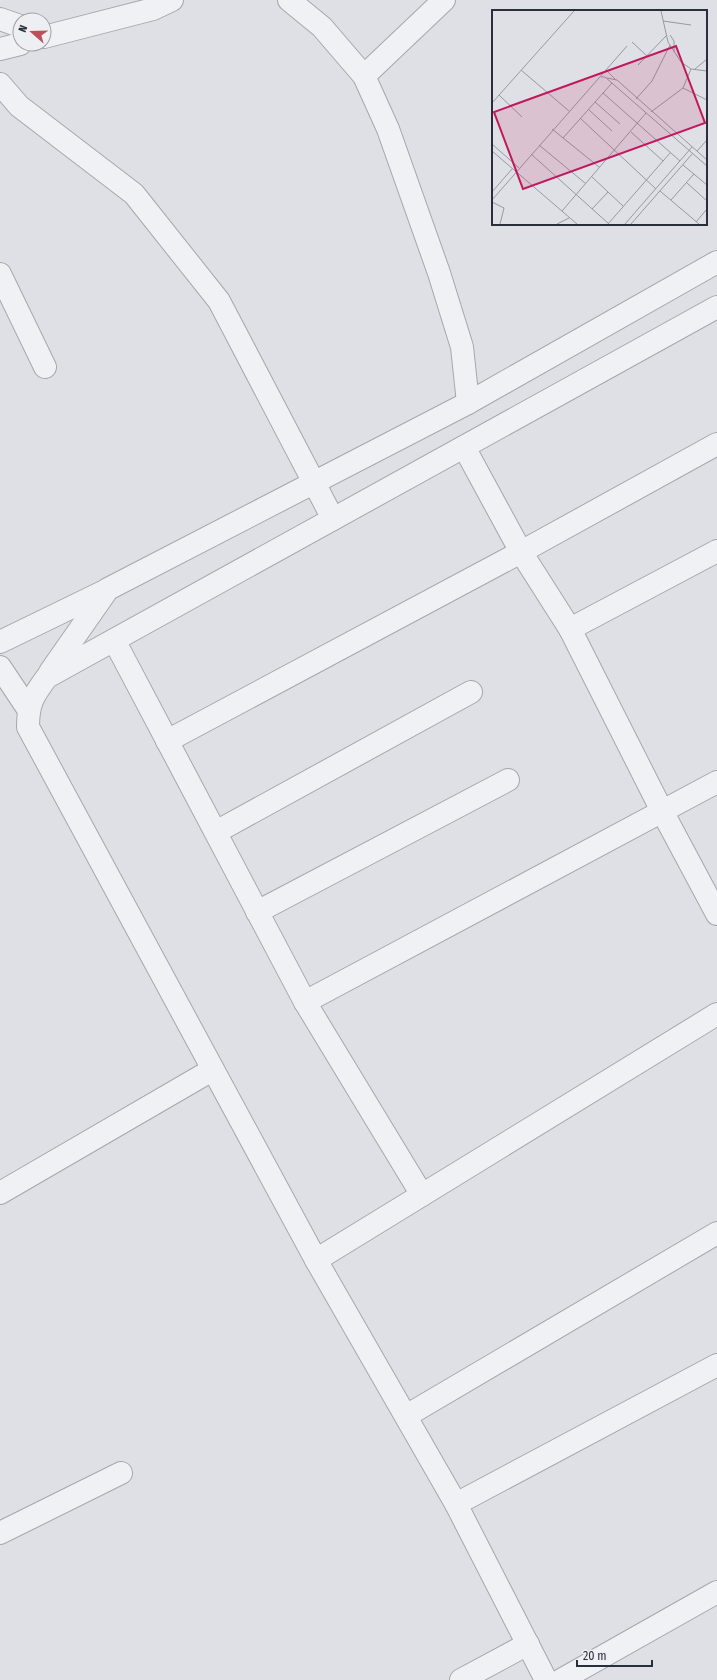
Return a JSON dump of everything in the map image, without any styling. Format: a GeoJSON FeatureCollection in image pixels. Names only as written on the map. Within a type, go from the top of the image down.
{"type":"FeatureCollection","features":[{"type":"Feature","properties":{"kind":"street"},"geometry":{"type":"LineString","coordinates":[[52,34],[153,9],[172,0]]}},
{"type":"Feature","properties":{"kind":"street"},"geometry":{"type":"LineString","coordinates":[[289,0],[322,27],[364,76],[388,129],[439,273],[462,347],[468,403]]}},
{"type":"Feature","properties":{"kind":"street"},"geometry":{"type":"LineString","coordinates":[[364,76],[444,0]]}},
{"type":"Feature","properties":{"kind":"street"},"geometry":{"type":"LineString","coordinates":[[0,19],[12,23]]}},
{"type":"Feature","properties":{"kind":"street"},"geometry":{"type":"LineString","coordinates":[[0,49],[12,46]]}},
{"type":"Feature","properties":{"kind":"street"},"geometry":{"type":"LineString","coordinates":[[0,84],[19,106],[134,194],[219,301],[333,519]]}},
{"type":"Feature","properties":{"kind":"street"},"geometry":{"type":"LineString","coordinates":[[0,642],[108,589],[468,403],[717,262]]}},
{"type":"Feature","properties":{"kind":"street"},"geometry":{"type":"LineString","coordinates":[[0,274],[45,366]]}},
{"type":"Feature","properties":{"kind":"street"},"geometry":{"type":"LineString","coordinates":[[47,677],[717,307]]}},
{"type":"Feature","properties":{"kind":"street"},"geometry":{"type":"LineString","coordinates":[[167,741],[521,552],[717,444]]}},
{"type":"Feature","properties":{"kind":"street"},"geometry":{"type":"LineString","coordinates":[[464,447],[521,552],[570,628],[662,811],[717,914]]}},
{"type":"Feature","properties":{"kind":"street"},"geometry":{"type":"LineString","coordinates":[[570,628],[717,552]]}},
{"type":"Feature","properties":{"kind":"street"},"geometry":{"type":"LineString","coordinates":[[108,589],[35,693],[28,709],[28,727],[316,1260],[456,1504],[546,1680]]}},
{"type":"Feature","properties":{"kind":"street"},"geometry":{"type":"LineString","coordinates":[[114,640],[305,1002],[422,1195]]}},
{"type":"Feature","properties":{"kind":"street"},"geometry":{"type":"LineString","coordinates":[[0,667],[28,709]]}},
{"type":"Feature","properties":{"kind":"street"},"geometry":{"type":"LineString","coordinates":[[216,832],[471,692]]}},
{"type":"Feature","properties":{"kind":"street"},"geometry":{"type":"LineString","coordinates":[[257,912],[508,780]]}},
{"type":"Feature","properties":{"kind":"street"},"geometry":{"type":"LineString","coordinates":[[305,1002],[717,782]]}},
{"type":"Feature","properties":{"kind":"street"},"geometry":{"type":"LineString","coordinates":[[316,1260],[717,1014]]}},
{"type":"Feature","properties":{"kind":"street"},"geometry":{"type":"LineString","coordinates":[[0,1193],[212,1070]]}},
{"type":"Feature","properties":{"kind":"street"},"geometry":{"type":"LineString","coordinates":[[406,1416],[717,1232]]}},
{"type":"Feature","properties":{"kind":"street"},"geometry":{"type":"LineString","coordinates":[[456,1504],[717,1365]]}},
{"type":"Feature","properties":{"kind":"street"},"geometry":{"type":"LineString","coordinates":[[0,1533],[121,1473]]}},
{"type":"Feature","properties":{"kind":"street"},"geometry":{"type":"LineString","coordinates":[[561,1680],[717,1592]]}},
{"type":"Feature","properties":{"kind":"street"},"geometry":{"type":"LineString","coordinates":[[461,1680],[528,1644]]}}]}
